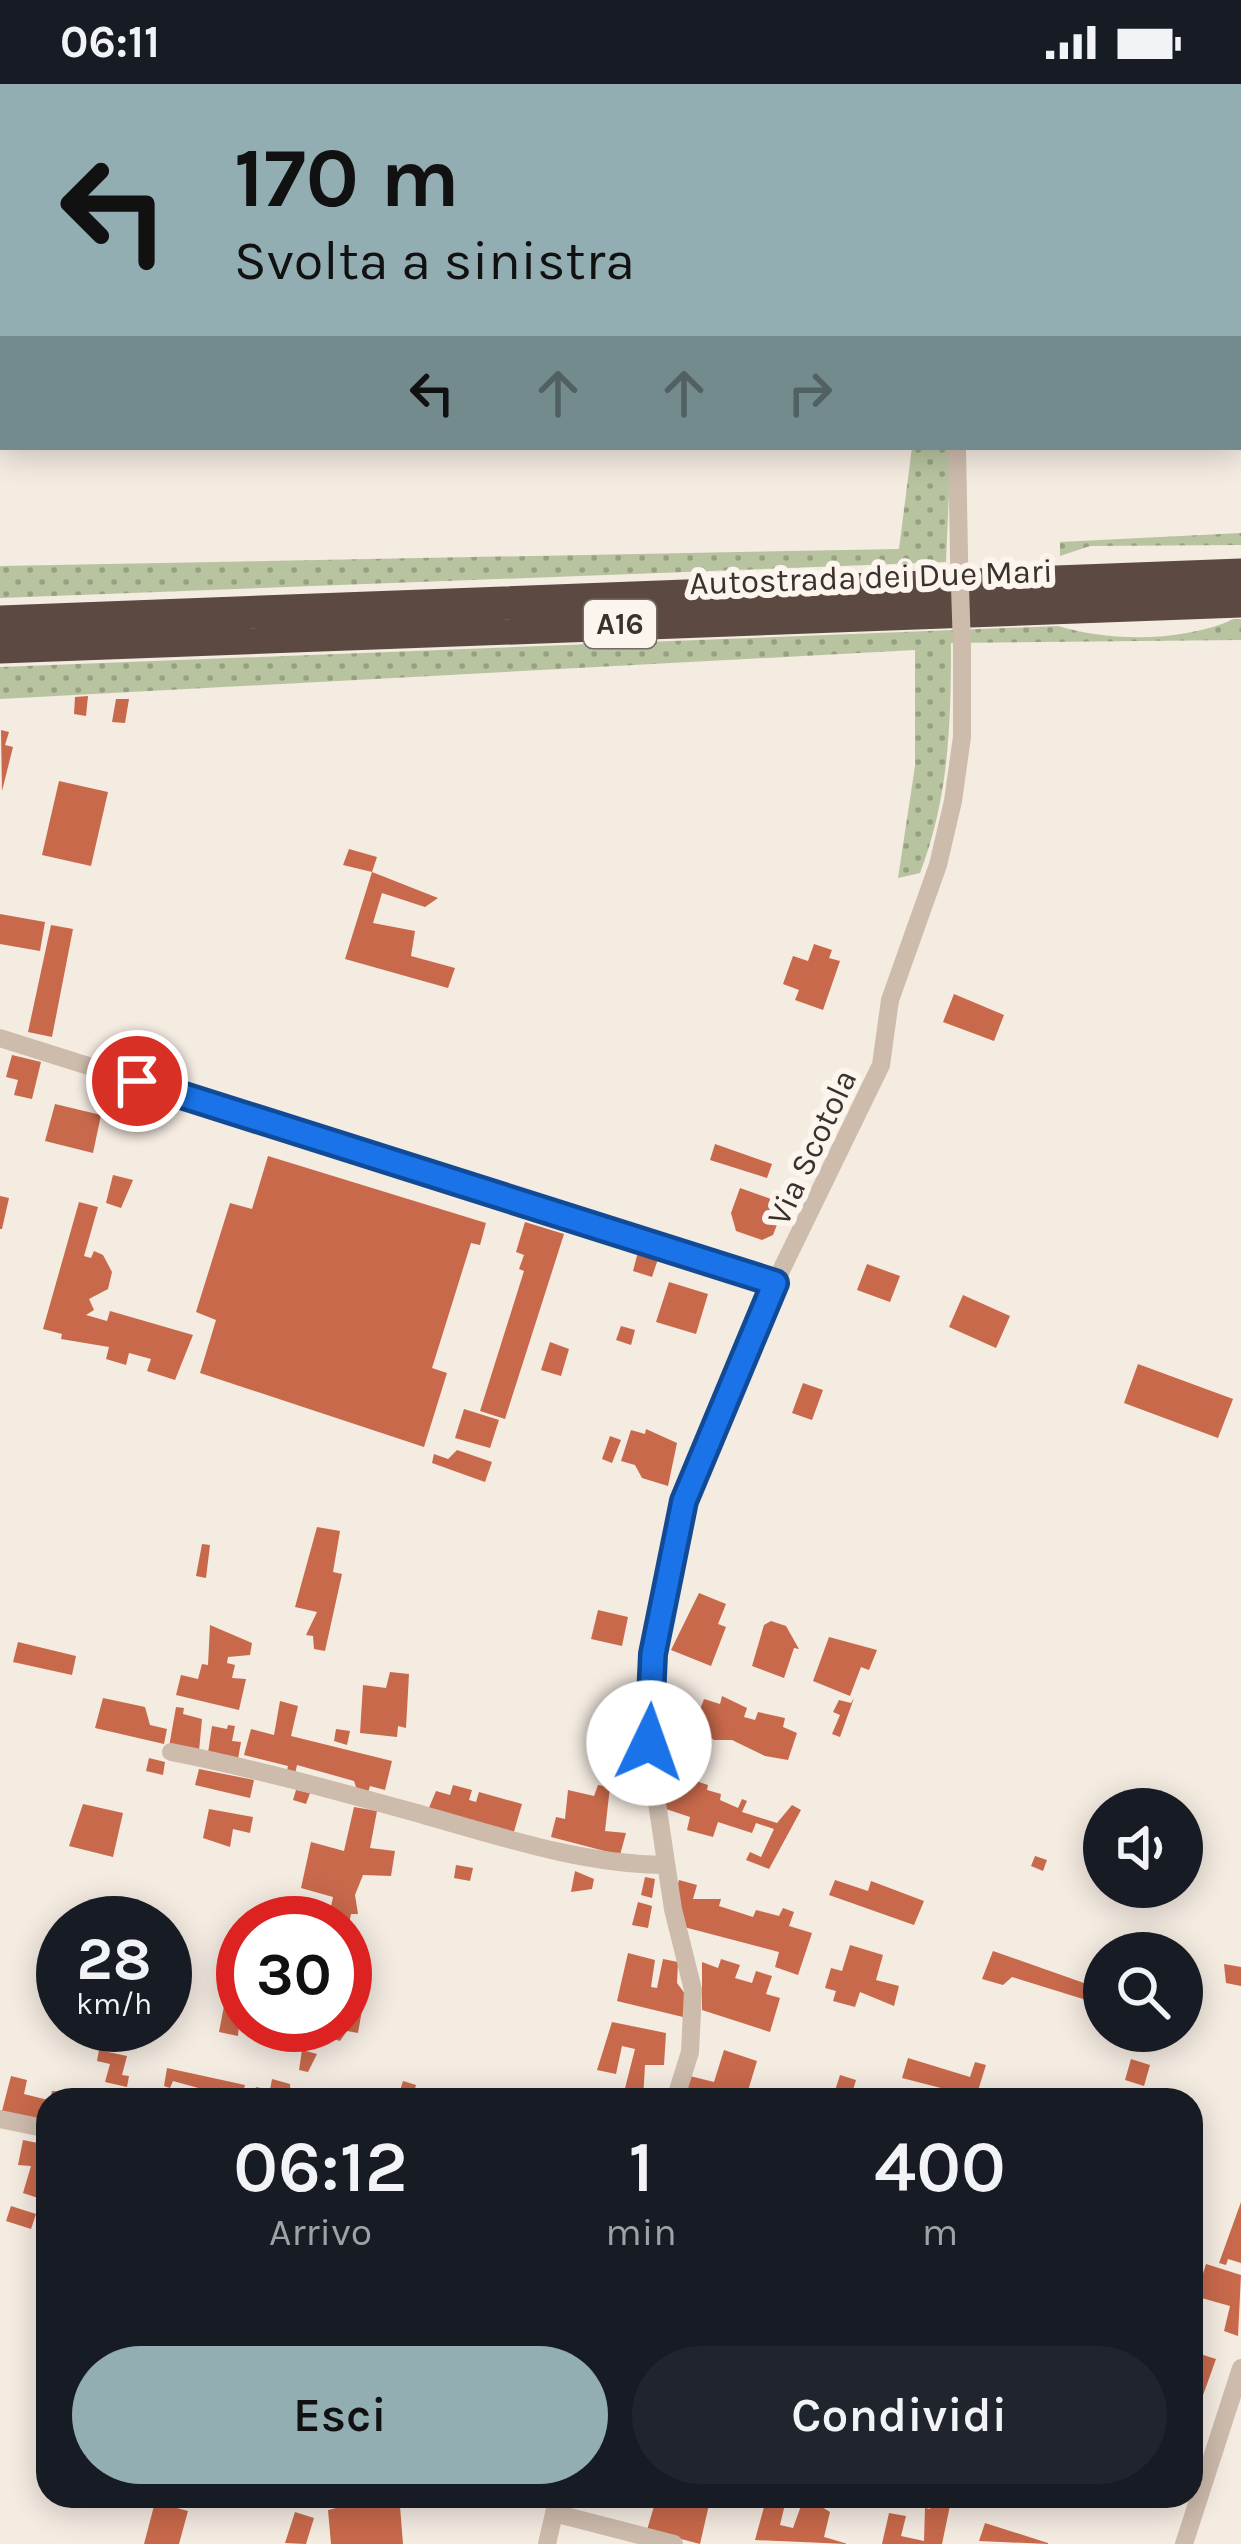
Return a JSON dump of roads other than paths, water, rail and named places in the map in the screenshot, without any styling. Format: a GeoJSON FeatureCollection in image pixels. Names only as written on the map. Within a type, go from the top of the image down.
{"type":"FeatureCollection","features":[{"type":"Feature","properties":{"kind":"highway","name":"Autostrada dei Due Mari"},"geometry":{"type":"LineString","coordinates":[[0,622],[1241,575]]}},
{"type":"Feature","properties":{"kind":"highway","name":"Autostrada dei Due Mari"},"geometry":{"type":"LineString","coordinates":[[0,647],[1241,601]]}},
{"type":"Feature","properties":{"kind":"street","name":"Via Scotola"},"geometry":{"type":"LineString","coordinates":[[677,2088],[695,2024],[693,1990],[665,1865],[649,1743],[653,1654],[669,1568],[705,1445],[775,1283],[881,1066],[890,1000],[938,865],[962,736],[957,450]]}},
{"type":"Feature","properties":{"kind":"street"},"geometry":{"type":"LineString","coordinates":[[0,1038],[775,1283]]}},
{"type":"Feature","properties":{"kind":"street"},"geometry":{"type":"LineString","coordinates":[[171,1752],[262,1771],[508,1840],[628,1864],[665,1865]]}},
{"type":"Feature","properties":{"kind":"street"},"geometry":{"type":"LineString","coordinates":[[0,2119],[36,2126]]}},
{"type":"Feature","properties":{"kind":"street"},"geometry":{"type":"LineString","coordinates":[[1203,2485],[1241,2368]]}},
{"type":"Feature","properties":{"kind":"street"},"geometry":{"type":"LineString","coordinates":[[547,2544],[555,2508]]}},
{"type":"Feature","properties":{"kind":"street"},"geometry":{"type":"LineString","coordinates":[[568,2508],[674,2544]]}},
{"type":"Feature","properties":{"kind":"street"},"geometry":{"type":"LineString","coordinates":[[1184,2544],[1196,2508]]}}]}
